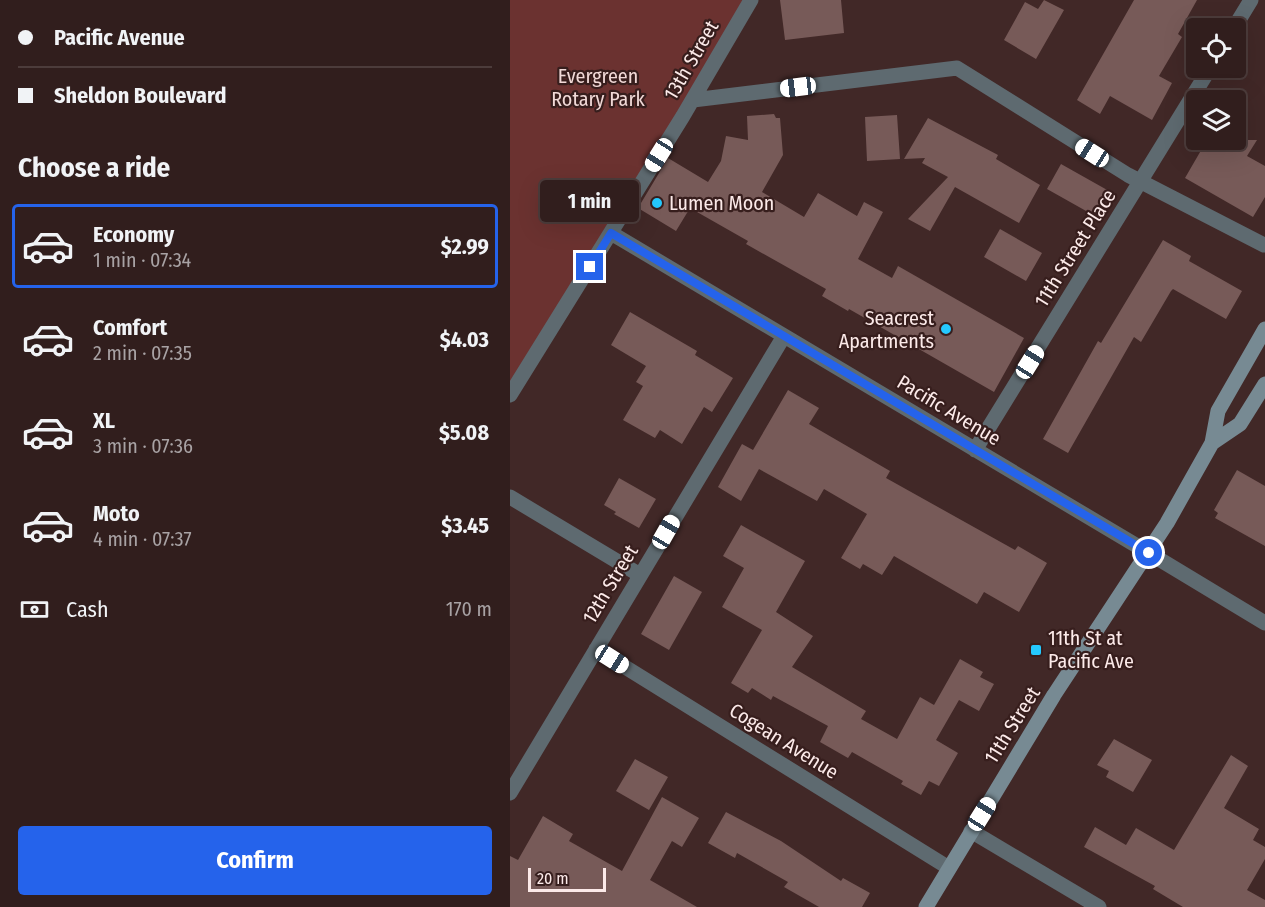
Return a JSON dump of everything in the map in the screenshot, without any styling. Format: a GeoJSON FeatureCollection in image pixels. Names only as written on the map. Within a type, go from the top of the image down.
{"type":"FeatureCollection","features":[{"type":"Feature","properties":{"kind":"main road","name":"11th Street"},"geometry":{"type":"LineString","coordinates":[[926,907],[1054,695],[1149,553],[1212,443],[1218,411],[1265,329]]}},
{"type":"Feature","properties":{"kind":"main road","name":"11th Street"},"geometry":{"type":"LineString","coordinates":[[1212,443],[1240,424],[1265,384]]}},
{"type":"Feature","properties":{"kind":"street","name":"13th Street"},"geometry":{"type":"LineString","coordinates":[[510,395],[693,100],[751,0]]}},
{"type":"Feature","properties":{"kind":"street"},"geometry":{"type":"LineString","coordinates":[[1240,18],[1251,0]]}},
{"type":"Feature","properties":{"kind":"street"},"geometry":{"type":"LineString","coordinates":[[693,100],[957,68],[1141,182],[1264,245]]}},
{"type":"Feature","properties":{"kind":"street","name":"11th Street Place"},"geometry":{"type":"LineString","coordinates":[[975,450],[1204,78]]}},
{"type":"Feature","properties":{"kind":"street","name":"Pacific Avenue"},"geometry":{"type":"LineString","coordinates":[[611,233],[1265,623]]}},
{"type":"Feature","properties":{"kind":"street","name":"12th Street"},"geometry":{"type":"LineString","coordinates":[[510,793],[784,336]]}},
{"type":"Feature","properties":{"kind":"street"},"geometry":{"type":"LineString","coordinates":[[510,497],[640,575]]}},
{"type":"Feature","properties":{"kind":"street","name":"Cogean Avenue"},"geometry":{"type":"LineString","coordinates":[[596,649],[949,868]]}},
{"type":"Feature","properties":{"kind":"street"},"geometry":{"type":"LineString","coordinates":[[971,831],[1099,907]]}},
{"type":"Feature","properties":{"kind":"green space","name":"Evergreen Rotary Park"},"geometry":{"type":"Polygon","coordinates":[[[510,0],[751,0],[510,395],[510,0]]]}},
{"type":"Feature","properties":{"kind":"building"},"geometry":{"type":"Polygon","coordinates":[[[780,0],[841,0],[844,33],[785,40],[780,0]]]}},
{"type":"Feature","properties":{"kind":"building"},"geometry":{"type":"Polygon","coordinates":[[[1044,0],[1064,10],[1036,59],[1004,40],[1025,2],[1038,9],[1044,0]]]}},
{"type":"Feature","properties":{"kind":"building"},"geometry":{"type":"Polygon","coordinates":[[[1134,0],[1197,0],[1178,34],[1182,37],[1159,76],[1172,83],[1152,120],[1110,96],[1100,114],[1077,100],[1134,0]]]}},
{"type":"Feature","properties":{"kind":"building"},"geometry":{"type":"Polygon","coordinates":[[[774,114],[776,118],[780,118],[783,155],[762,192],[804,217],[818,193],[857,216],[864,202],[883,212],[858,259],[892,278],[898,266],[1024,338],[994,392],[849,309],[848,311],[822,296],[826,289],[746,244],[748,241],[690,208],[676,231],[638,208],[668,158],[708,182],[721,161],[726,136],[748,140],[747,116],[774,114]]]}},
{"type":"Feature","properties":{"kind":"building"},"geometry":{"type":"Polygon","coordinates":[[[897,115],[900,159],[867,161],[865,117],[897,115]]]}},
{"type":"Feature","properties":{"kind":"building"},"geometry":{"type":"Polygon","coordinates":[[[928,118],[998,155],[996,159],[1040,185],[1019,223],[955,187],[930,231],[908,219],[948,177],[922,163],[925,158],[904,159],[928,118]]]}},
{"type":"Feature","properties":{"kind":"building"},"geometry":{"type":"Polygon","coordinates":[[[1246,140],[1257,140],[1247,156],[1265,166],[1265,197],[1253,217],[1185,178],[1201,150],[1246,150],[1246,140]]]}},
{"type":"Feature","properties":{"kind":"building"},"geometry":{"type":"Polygon","coordinates":[[[1061,164],[1109,191],[1095,216],[1047,189],[1061,164]]]}},
{"type":"Feature","properties":{"kind":"building"},"geometry":{"type":"Polygon","coordinates":[[[1000,229],[1042,253],[1026,281],[984,257],[1000,229]]]}},
{"type":"Feature","properties":{"kind":"building"},"geometry":{"type":"Polygon","coordinates":[[[1163,240],[1191,256],[1189,261],[1242,291],[1226,319],[1173,289],[1141,342],[1134,337],[1068,453],[1043,439],[1098,341],[1101,343],[1163,240]]]}},
{"type":"Feature","properties":{"kind":"building"},"geometry":{"type":"Polygon","coordinates":[[[630,312],[697,351],[695,355],[733,378],[712,412],[704,407],[682,444],[660,430],[655,438],[623,420],[643,386],[636,382],[646,366],[611,345],[630,312]]]}},
{"type":"Feature","properties":{"kind":"building"},"geometry":{"type":"Polygon","coordinates":[[[788,390],[819,408],[809,424],[890,471],[886,478],[1015,550],[1018,546],[1047,563],[1019,612],[984,592],[977,604],[894,556],[882,575],[863,564],[860,569],[841,558],[867,514],[824,489],[817,501],[759,469],[741,501],[718,487],[742,444],[753,450],[788,390]]]}},
{"type":"Feature","properties":{"kind":"building"},"geometry":{"type":"Polygon","coordinates":[[[1237,470],[1265,486],[1265,546],[1215,518],[1218,513],[1214,510],[1237,470]]]}},
{"type":"Feature","properties":{"kind":"building"},"geometry":{"type":"Polygon","coordinates":[[[619,478],[656,499],[639,528],[614,514],[616,512],[604,505],[619,478]]]}},
{"type":"Feature","properties":{"kind":"building"},"geometry":{"type":"Polygon","coordinates":[[[741,525],[805,561],[776,612],[813,636],[792,667],[866,711],[861,719],[897,739],[920,697],[934,705],[960,659],[983,672],[980,677],[994,684],[979,711],[959,700],[936,740],[958,753],[939,786],[929,781],[921,795],[901,784],[903,781],[852,752],[848,758],[820,742],[828,726],[773,696],[771,700],[752,688],[748,693],[731,683],[762,630],[722,607],[744,568],[723,556],[741,525]]]}},
{"type":"Feature","properties":{"kind":"building"},"geometry":{"type":"Polygon","coordinates":[[[674,576],[702,592],[669,650],[641,634],[674,576]]]}},
{"type":"Feature","properties":{"kind":"building"},"geometry":{"type":"Polygon","coordinates":[[[1114,739],[1152,760],[1133,792],[1106,777],[1109,771],[1097,765],[1114,739]]]}},
{"type":"Feature","properties":{"kind":"building"},"geometry":{"type":"Polygon","coordinates":[[[1231,755],[1248,766],[1224,808],[1259,829],[1253,840],[1265,847],[1265,859],[1247,890],[1265,900],[1265,907],[1183,907],[1153,889],[1155,886],[1084,847],[1095,827],[1126,845],[1136,828],[1174,850],[1231,755]]]}},
{"type":"Feature","properties":{"kind":"building"},"geometry":{"type":"Polygon","coordinates":[[[635,759],[668,777],[649,810],[616,791],[635,759]]]}},
{"type":"Feature","properties":{"kind":"building"},"geometry":{"type":"Polygon","coordinates":[[[662,797],[699,818],[682,847],[672,841],[650,880],[697,907],[510,907],[510,856],[518,860],[543,816],[573,834],[569,841],[622,871],[662,797]]]}},
{"type":"Feature","properties":{"kind":"building"},"geometry":{"type":"Polygon","coordinates":[[[726,812],[781,841],[841,881],[843,878],[870,893],[862,907],[819,907],[784,887],[788,882],[737,853],[735,858],[708,843],[726,812]]]}},
{"type":"Feature","properties":{"kind":"place","name":"Lumen Moon"},"geometry":{"type":"Point","coordinates":[657,203]}},
{"type":"Feature","properties":{"kind":"place","name":"Seacrest Apartments"},"geometry":{"type":"Point","coordinates":[946,329]}},
{"type":"Feature","properties":{"kind":"place","name":"11th St at Pacific Ave"},"geometry":{"type":"Point","coordinates":[1036,650]}},
{"type":"Feature","properties":{"kind":"route"},"geometry":{"type":"LineString","coordinates":[[590,267],[611,233],[1149,553]]}}]}
